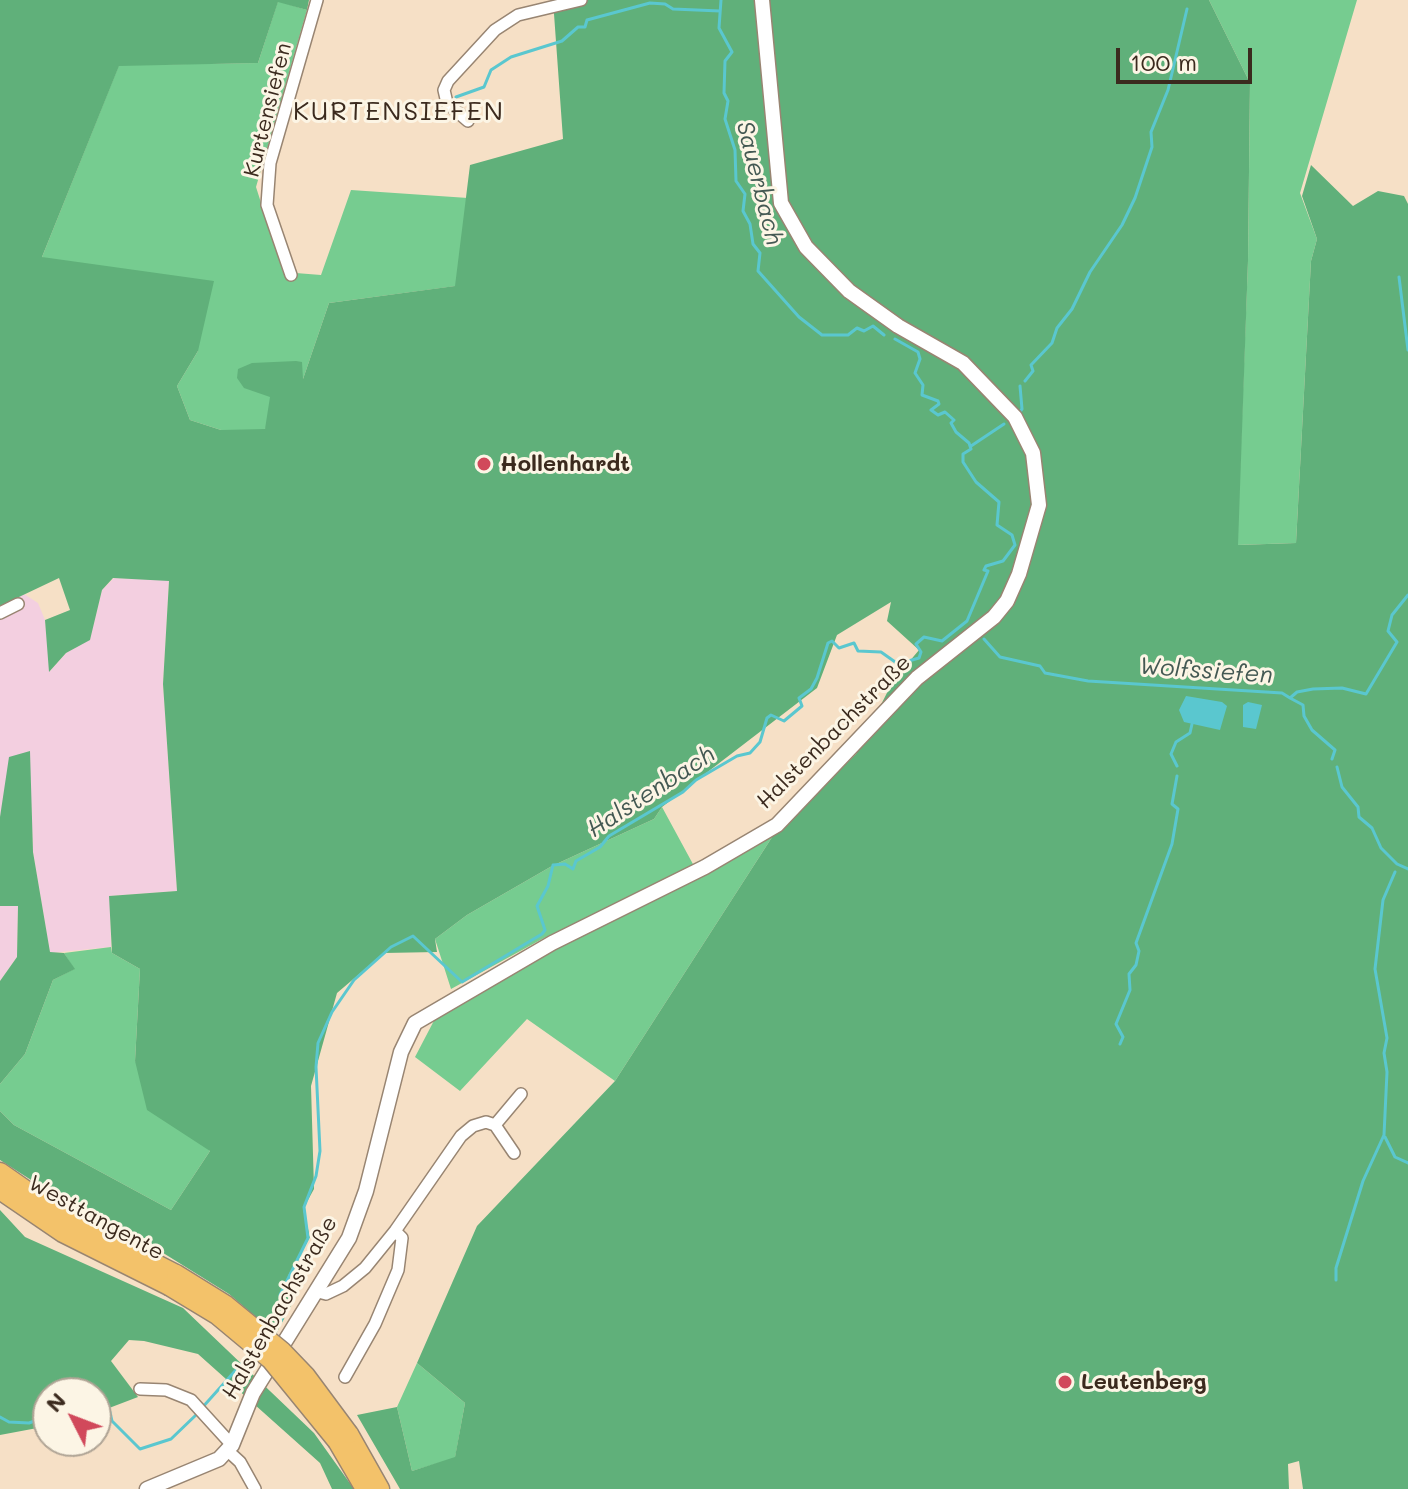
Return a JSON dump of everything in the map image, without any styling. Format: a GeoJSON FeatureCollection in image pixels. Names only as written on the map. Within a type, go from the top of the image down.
{"type":"FeatureCollection","features":[{"type":"Feature","properties":{"kind":"highway","name":"Westtangente"},"geometry":{"type":"LineString","coordinates":[[0,1172],[73,1221],[172,1280]]}},
{"type":"Feature","properties":{"kind":"highway","name":"Westtangente"},"geometry":{"type":"LineString","coordinates":[[0,1190],[63,1233],[172,1280]]}},
{"type":"Feature","properties":{"kind":"highway"},"geometry":{"type":"LineString","coordinates":[[172,1280],[226,1305],[282,1351],[306,1376],[343,1437],[380,1489]]}},
{"type":"Feature","properties":{"kind":"highway"},"geometry":{"type":"LineString","coordinates":[[343,1437],[365,1489]]}},
{"type":"Feature","properties":{"kind":"street","name":"Kurtensiefen"},"geometry":{"type":"LineString","coordinates":[[291,275],[267,205],[270,163],[317,0]]}},
{"type":"Feature","properties":{"kind":"street"},"geometry":{"type":"LineString","coordinates":[[468,121],[447,103],[444,90],[448,81],[495,30],[518,15],[581,0]]}},
{"type":"Feature","properties":{"kind":"street","name":"Halstenbachstraße"},"geometry":{"type":"LineString","coordinates":[[230,1448],[253,1393],[318,1292],[359,1213],[401,1052],[415,1023],[552,943],[705,867],[777,825],[917,678],[994,617],[1007,601],[1033,536],[1039,505],[1036,470],[1027,438],[1015,417],[963,363],[887,319],[849,291],[806,247],[792,226],[781,203],[762,0]]}},
{"type":"Feature","properties":{"kind":"street"},"geometry":{"type":"LineString","coordinates":[[0,613],[18,604]]}},
{"type":"Feature","properties":{"kind":"street"},"geometry":{"type":"LineString","coordinates":[[495,1125],[521,1094]]}},
{"type":"Feature","properties":{"kind":"street"},"geometry":{"type":"LineString","coordinates":[[318,1292],[326,1294],[343,1286],[365,1268],[395,1231],[461,1136],[473,1126],[486,1122],[495,1125],[514,1153]]}},
{"type":"Feature","properties":{"kind":"street"},"geometry":{"type":"LineString","coordinates":[[345,1377],[375,1324],[398,1270],[402,1238],[395,1231]]}},
{"type":"Feature","properties":{"kind":"street"},"geometry":{"type":"LineString","coordinates":[[140,1389],[166,1390],[191,1400],[230,1448],[255,1489]]}},
{"type":"Feature","properties":{"kind":"street"},"geometry":{"type":"LineString","coordinates":[[147,1489],[219,1459],[230,1448]]}},
{"type":"Feature","properties":{"kind":"shaded area"},"geometry":{"type":"Polygon","coordinates":[[[114,578],[169,580],[163,684],[177,891],[110,896],[111,947],[50,953],[33,852],[29,751],[0,817],[0,606],[24,594],[38,603],[45,620],[50,671],[66,653],[90,639],[102,590],[114,578]]]}},
{"type":"Feature","properties":{"kind":"shaded area"},"geometry":{"type":"Polygon","coordinates":[[[18,905],[17,957],[0,981],[0,906],[18,905]]]}},
{"type":"Feature","properties":{"kind":"green space"},"geometry":{"type":"Polygon","coordinates":[[[0,0],[309,0],[307,10],[278,2],[258,63],[119,66],[42,257],[214,281],[198,351],[177,386],[190,420],[221,430],[265,429],[270,397],[244,388],[237,378],[238,369],[252,363],[296,361],[302,362],[303,379],[329,303],[455,286],[470,165],[563,139],[553,0],[1209,0],[1250,83],[1248,261],[1238,545],[1296,543],[1311,261],[1317,239],[1302,196],[1311,165],[1353,206],[1378,191],[1404,196],[1408,204],[1408,1489],[1303,1489],[1299,1461],[1288,1464],[1289,1489],[400,1489],[357,1415],[397,1407],[412,1471],[455,1457],[465,1403],[417,1363],[477,1226],[615,1081],[776,831],[856,754],[893,681],[919,650],[887,621],[891,602],[837,635],[817,688],[662,807],[654,819],[552,866],[467,915],[435,939],[437,952],[384,953],[337,993],[311,1086],[314,1189],[303,1209],[310,1237],[288,1276],[294,1300],[276,1334],[229,1294],[160,1251],[84,1214],[0,1160],[0,1111],[14,1125],[171,1210],[210,1151],[147,1110],[135,1061],[140,969],[112,953],[109,896],[177,891],[163,684],[169,581],[113,578],[102,590],[90,640],[66,653],[49,672],[45,620],[70,610],[59,578],[0,606],[0,0]]]}},
{"type":"Feature","properties":{"kind":"green space"},"geometry":{"type":"Polygon","coordinates":[[[1209,0],[1357,0],[1300,193],[1317,239],[1311,261],[1296,543],[1237,545],[1248,261],[1250,83],[1209,0]]]}},
{"type":"Feature","properties":{"kind":"green space"},"geometry":{"type":"Polygon","coordinates":[[[278,1],[307,10],[256,187],[283,272],[321,275],[351,190],[468,198],[456,286],[329,303],[302,382],[264,430],[221,430],[190,420],[177,386],[198,351],[42,257],[119,65],[258,63],[278,1]]]}},
{"type":"Feature","properties":{"kind":"green space"},"geometry":{"type":"Polygon","coordinates":[[[30,751],[33,852],[50,952],[64,953],[75,969],[53,980],[25,1054],[0,1084],[0,981],[17,957],[18,906],[0,906],[0,817],[9,757],[30,751]]]}},
{"type":"Feature","properties":{"kind":"green space"},"geometry":{"type":"Polygon","coordinates":[[[662,807],[694,866],[544,938],[451,989],[435,939],[467,915],[552,866],[654,819],[662,807]]]}},
{"type":"Feature","properties":{"kind":"green space"},"geometry":{"type":"Polygon","coordinates":[[[776,831],[615,1081],[527,1019],[460,1091],[415,1057],[438,1013],[598,927],[705,875],[776,831]]]}},
{"type":"Feature","properties":{"kind":"green space"},"geometry":{"type":"Polygon","coordinates":[[[111,947],[112,953],[140,969],[135,1061],[210,1151],[171,1210],[14,1125],[0,1111],[0,1084],[25,1054],[53,980],[74,969],[64,953],[111,947]]]}},
{"type":"Feature","properties":{"kind":"green space"},"geometry":{"type":"Polygon","coordinates":[[[0,1210],[25,1237],[183,1308],[314,1433],[354,1489],[332,1489],[320,1463],[198,1354],[144,1341],[129,1340],[111,1361],[138,1397],[112,1407],[112,1377],[32,1377],[32,1429],[0,1435],[0,1210]]]}},
{"type":"Feature","properties":{"kind":"green space"},"geometry":{"type":"Polygon","coordinates":[[[417,1363],[465,1403],[455,1458],[412,1471],[397,1407],[417,1363]]]}},
{"type":"Feature","properties":{"kind":"water"},"geometry":{"type":"Polygon","coordinates":[[[1186,696],[1222,702],[1227,706],[1220,730],[1184,722],[1179,710],[1186,696]]]}},
{"type":"Feature","properties":{"kind":"water"},"geometry":{"type":"Polygon","coordinates":[[[1248,702],[1262,705],[1256,729],[1243,727],[1243,705],[1248,702]]]}},
{"type":"Feature","properties":{"kind":"waterway","name":"Sauerbach"},"geometry":{"type":"LineString","coordinates":[[721,0],[719,28],[732,52],[725,61],[724,93],[728,101],[725,119],[735,150],[736,181],[745,194],[743,211],[750,224],[753,244],[760,253],[758,271],[799,317],[822,335],[848,335],[857,328],[864,331],[873,326],[884,335]]}},
{"type":"Feature","properties":{"kind":"waterway"},"geometry":{"type":"LineString","coordinates":[[456,97],[484,87],[491,70],[511,57],[562,41],[578,27],[585,27],[587,20],[650,3],[665,4],[673,9],[720,11]]}},
{"type":"Feature","properties":{"kind":"waterway"},"geometry":{"type":"LineString","coordinates":[[1025,381],[1033,371],[1031,365],[1052,343],[1057,328],[1072,309],[1090,272],[1122,225],[1135,198],[1152,147],[1151,132],[1168,90],[1187,9]]}},
{"type":"Feature","properties":{"kind":"waterway"},"geometry":{"type":"LineString","coordinates":[[1399,277],[1408,350]]}},
{"type":"Feature","properties":{"kind":"waterway","name":"Sauerbach"},"geometry":{"type":"LineString","coordinates":[[895,339],[918,352],[920,359],[915,373],[923,385],[922,395],[938,401],[939,404],[931,410],[938,415],[945,412],[954,420],[951,423],[956,432],[969,443],[971,449],[963,454],[963,462],[976,482],[999,502],[997,525],[1012,535],[1015,545],[1003,561],[986,566],[984,570],[988,571],[967,621]]}},
{"type":"Feature","properties":{"kind":"waterway"},"geometry":{"type":"LineString","coordinates":[[1019,413],[1022,409],[1020,386]]}},
{"type":"Feature","properties":{"kind":"waterway"},"geometry":{"type":"LineString","coordinates":[[971,446],[1004,424]]}},
{"type":"Feature","properties":{"kind":"waterway","name":"Wolfssiefen"},"geometry":{"type":"LineString","coordinates":[[984,639],[1000,657],[1040,666],[1045,673],[1088,681],[1282,693],[1290,698],[1297,692],[1313,689],[1342,688],[1366,694],[1397,642],[1388,631],[1392,615],[1408,595]]}},
{"type":"Feature","properties":{"kind":"waterway","name":"Halstenbach"},"geometry":{"type":"LineString","coordinates":[[271,1332],[281,1321],[284,1312],[280,1295],[308,1238],[304,1207],[316,1176],[320,1151],[316,1067],[318,1043],[332,1012],[354,980],[391,947],[413,936],[462,982],[542,934],[545,930],[537,906],[548,886],[553,865],[565,864],[573,869],[576,861],[600,847],[609,836],[683,792],[696,780],[737,756],[750,753],[760,742],[767,718],[771,715],[784,721],[802,706],[799,698],[811,689],[817,678],[828,643],[832,641],[839,648],[854,643],[858,651],[881,652],[898,664],[919,658],[921,652],[916,644],[924,637],[942,641],[967,621]]}},
{"type":"Feature","properties":{"kind":"waterway"},"geometry":{"type":"LineString","coordinates":[[1290,698],[1303,705],[1304,716],[1312,730],[1335,750],[1332,759]]}},
{"type":"Feature","properties":{"kind":"waterway"},"geometry":{"type":"LineString","coordinates":[[1177,766],[1171,754],[1176,742],[1190,733],[1192,724]]}},
{"type":"Feature","properties":{"kind":"waterway"},"geometry":{"type":"LineString","coordinates":[[1337,767],[1342,787],[1358,807],[1359,817],[1372,828],[1381,848],[1397,864],[1408,869]]}},
{"type":"Feature","properties":{"kind":"waterway"},"geometry":{"type":"LineString","coordinates":[[1120,1044],[1123,1037],[1116,1024],[1130,990],[1129,974],[1136,965],[1139,951],[1136,943],[1172,844],[1178,809],[1172,804],[1177,776]]}},
{"type":"Feature","properties":{"kind":"waterway"},"geometry":{"type":"LineString","coordinates":[[1336,1280],[1336,1268],[1363,1181],[1384,1135],[1387,1072],[1384,1053],[1387,1038],[1375,969],[1383,900],[1395,872]]}},
{"type":"Feature","properties":{"kind":"waterway"},"geometry":{"type":"LineString","coordinates":[[1385,1137],[1395,1157],[1408,1163]]}},
{"type":"Feature","properties":{"kind":"waterway","name":"Halstenbach"},"geometry":{"type":"LineString","coordinates":[[201,1409],[252,1352]]}},
{"type":"Feature","properties":{"kind":"waterway","name":"Halstenbach"},"geometry":{"type":"LineString","coordinates":[[112,1421],[140,1449],[171,1439],[197,1414]]}},
{"type":"Feature","properties":{"kind":"waterway","name":"Halstenbach"},"geometry":{"type":"LineString","coordinates":[[0,1417],[9,1422],[32,1422]]}},
{"type":"Feature","properties":{"kind":"place","name":"Hollenhardt"},"geometry":{"type":"Point","coordinates":[484,464]}},
{"type":"Feature","properties":{"kind":"place","name":"Leutenberg"},"geometry":{"type":"Point","coordinates":[1065,1382]}},
{"type":"Feature","properties":{"kind":"district","name":"KURTENSIEFEN"},"geometry":{"type":"Point","coordinates":[399,112]}}]}
